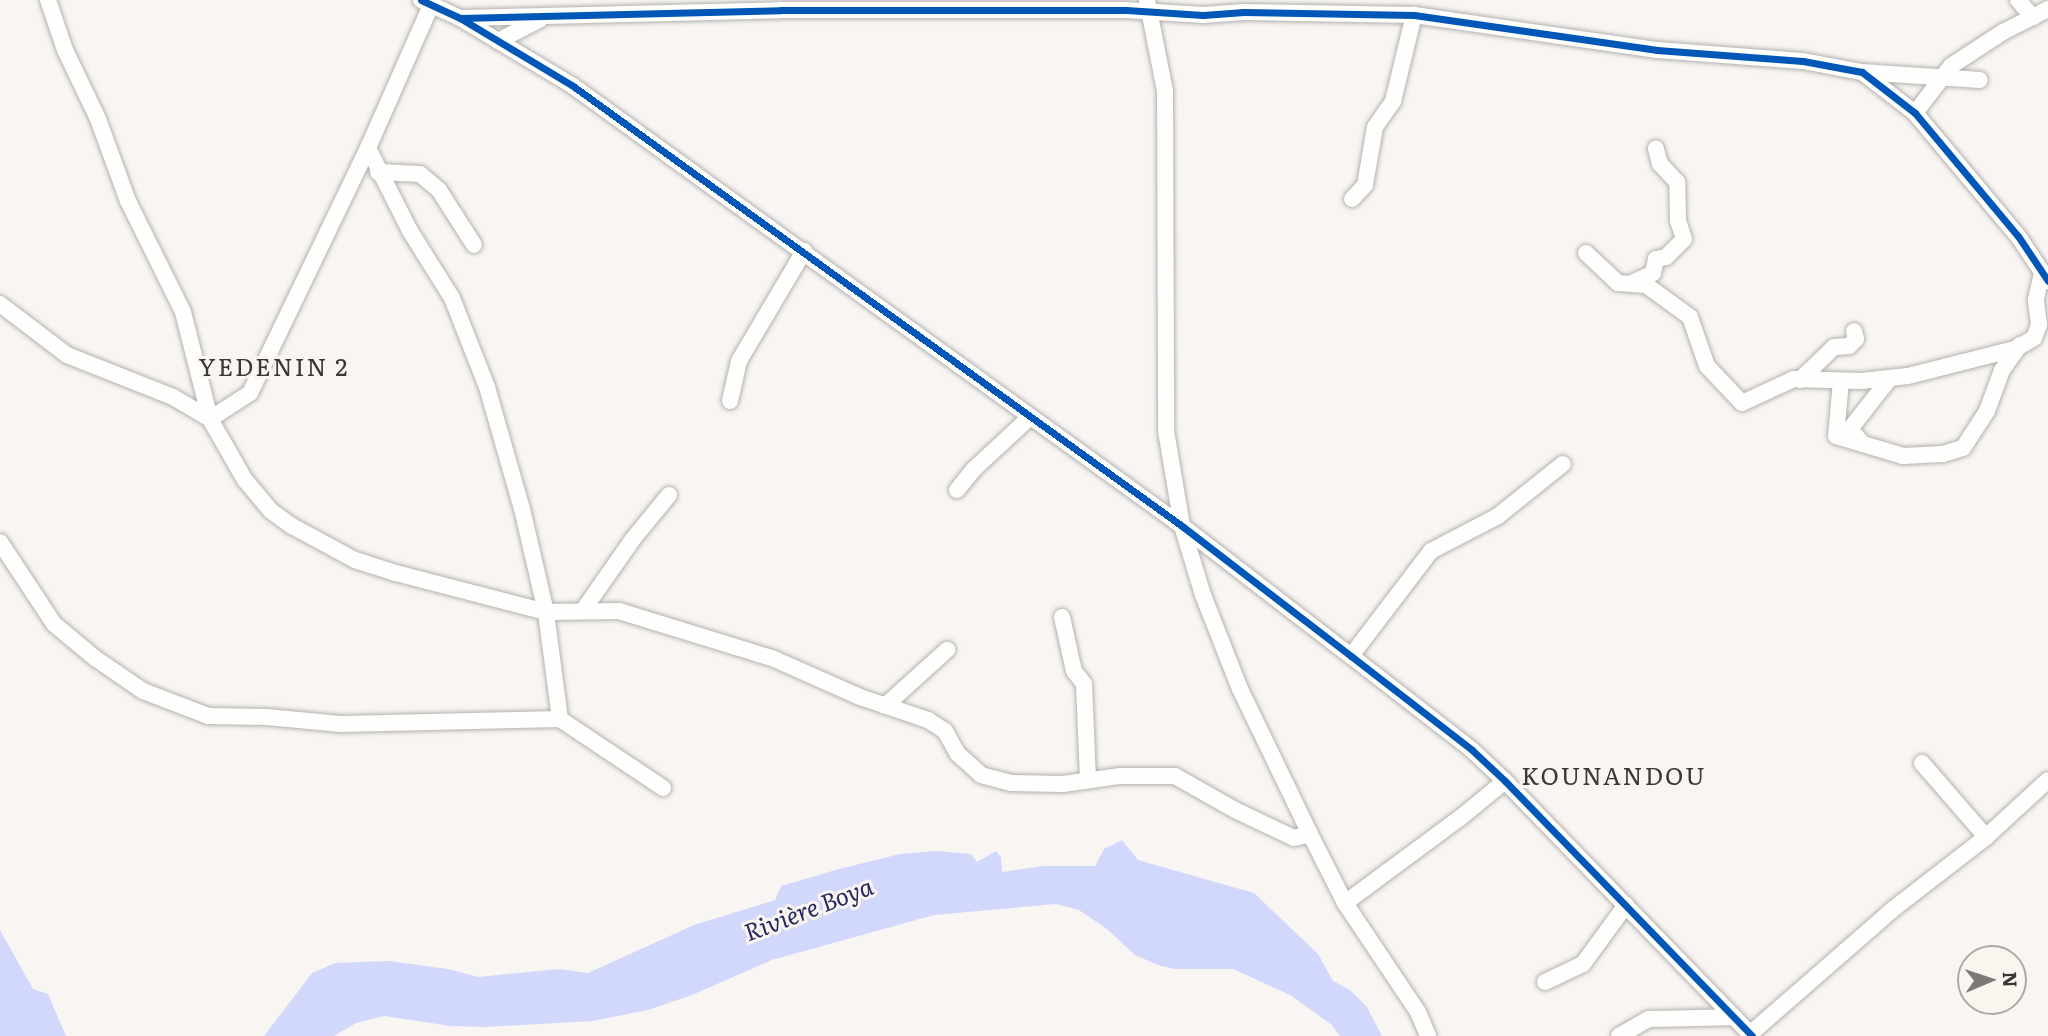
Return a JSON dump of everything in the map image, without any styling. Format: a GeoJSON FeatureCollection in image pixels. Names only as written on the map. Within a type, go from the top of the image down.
{"type":"FeatureCollection","features":[{"type":"Feature","properties":{"kind":"street"},"geometry":{"type":"LineString","coordinates":[[48,0],[65,50],[98,119],[133,212],[183,312],[211,419],[245,480],[271,511],[292,526],[355,560],[546,612],[584,609],[619,611],[772,658],[885,706],[928,720],[945,731],[958,754],[981,775],[1011,783],[1063,784],[1119,776],[1175,776],[1294,838],[1310,834]]}},
{"type":"Feature","properties":{"kind":"street"},"geometry":{"type":"LineString","coordinates":[[2018,0],[2041,13]]}},
{"type":"Feature","properties":{"kind":"street"},"geometry":{"type":"LineString","coordinates":[[211,419],[250,393],[368,148],[426,2],[460,18],[573,86],[804,251],[1029,418],[1182,526],[1472,750],[1751,1035],[1892,909],[1986,837],[2048,780]]}},
{"type":"Feature","properties":{"kind":"street"},"geometry":{"type":"LineString","coordinates":[[460,18],[543,17],[700,6],[1149,6],[1203,15],[1244,12],[1414,15],[1657,50],[1802,61],[1862,72],[1980,80]]}},
{"type":"Feature","properties":{"kind":"street"},"geometry":{"type":"LineString","coordinates":[[1149,6],[1166,91],[1166,431],[1182,526],[1203,596],[1240,689],[1345,903],[1418,1012],[1428,1036]]}},
{"type":"Feature","properties":{"kind":"street"},"geometry":{"type":"LineString","coordinates":[[1915,113],[1951,66],[2041,13]]}},
{"type":"Feature","properties":{"kind":"street"},"geometry":{"type":"LineString","coordinates":[[1352,199],[1365,185],[1375,127],[1393,101],[1414,15]]}},
{"type":"Feature","properties":{"kind":"street"},"geometry":{"type":"LineString","coordinates":[[498,41],[543,17]]}},
{"type":"Feature","properties":{"kind":"street"},"geometry":{"type":"LineString","coordinates":[[1800,380],[1890,378],[1959,365],[2020,345],[2034,338],[2039,326],[2036,299],[2045,277],[2018,236],[1915,113],[1862,72]]}},
{"type":"Feature","properties":{"kind":"street"},"geometry":{"type":"LineString","coordinates":[[368,148],[378,172],[452,298],[487,387],[522,509],[546,612],[560,719]]}},
{"type":"Feature","properties":{"kind":"street"},"geometry":{"type":"LineString","coordinates":[[1632,283],[1653,273],[1656,259],[1666,257],[1684,239],[1678,221],[1677,182],[1660,164],[1656,149]]}},
{"type":"Feature","properties":{"kind":"street"},"geometry":{"type":"LineString","coordinates":[[378,172],[420,174],[439,190],[474,245]]}},
{"type":"Feature","properties":{"kind":"street"},"geometry":{"type":"LineString","coordinates":[[730,401],[739,361],[804,251]]}},
{"type":"Feature","properties":{"kind":"street"},"geometry":{"type":"LineString","coordinates":[[1586,253],[1618,283],[1646,285],[1690,317],[1707,366],[1742,403],[1800,380],[1834,347],[1849,346],[1856,339],[1854,331]]}},
{"type":"Feature","properties":{"kind":"street"},"geometry":{"type":"LineString","coordinates":[[0,304],[66,355],[173,397],[211,419]]}},
{"type":"Feature","properties":{"kind":"street"},"geometry":{"type":"LineString","coordinates":[[1841,381],[1836,436],[1864,446],[1919,457],[1963,448],[1987,411],[2002,370],[2020,345]]}},
{"type":"Feature","properties":{"kind":"street"},"geometry":{"type":"LineString","coordinates":[[1864,446],[1850,429],[1890,378]]}},
{"type":"Feature","properties":{"kind":"street"},"geometry":{"type":"LineString","coordinates":[[957,490],[973,470],[1029,418]]}},
{"type":"Feature","properties":{"kind":"street"},"geometry":{"type":"LineString","coordinates":[[1351,656],[1431,551],[1498,516],[1563,464]]}},
{"type":"Feature","properties":{"kind":"street"},"geometry":{"type":"LineString","coordinates":[[584,609],[633,539],[669,495]]}},
{"type":"Feature","properties":{"kind":"street"},"geometry":{"type":"LineString","coordinates":[[0,542],[54,624],[95,658],[143,691],[208,716],[267,717],[341,724],[560,719],[663,788]]}},
{"type":"Feature","properties":{"kind":"street"},"geometry":{"type":"LineString","coordinates":[[1062,617],[1074,671],[1084,684],[1088,780]]}},
{"type":"Feature","properties":{"kind":"street"},"geometry":{"type":"LineString","coordinates":[[885,706],[947,650]]}},
{"type":"Feature","properties":{"kind":"street"},"geometry":{"type":"LineString","coordinates":[[1922,763],[1986,837]]}},
{"type":"Feature","properties":{"kind":"street"},"geometry":{"type":"LineString","coordinates":[[1345,903],[1460,818],[1504,780]]}},
{"type":"Feature","properties":{"kind":"street"},"geometry":{"type":"LineString","coordinates":[[1545,982],[1583,964],[1626,905]]}},
{"type":"Feature","properties":{"kind":"street"},"geometry":{"type":"LineString","coordinates":[[1619,1036],[1649,1019],[1734,1017]]}},
{"type":"Feature","properties":{"kind":"water","name":"Rivière Boya"},"geometry":{"type":"Polygon","coordinates":[[[1122,840],[1138,860],[1254,893],[1318,954],[1333,981],[1350,990],[1367,1007],[1382,1036],[1340,1036],[1332,1025],[1290,995],[1233,969],[1174,969],[1158,965],[1135,955],[1107,929],[1079,910],[1056,904],[934,915],[772,960],[692,995],[648,1010],[592,1021],[484,1027],[451,1026],[384,1016],[356,1023],[334,1036],[264,1036],[312,973],[335,963],[389,961],[448,969],[478,977],[559,969],[588,973],[694,925],[775,900],[781,886],[839,869],[900,854],[936,851],[971,854],[977,862],[996,851],[1001,857],[1002,872],[1042,866],[1095,866],[1104,849],[1122,840]]]}},
{"type":"Feature","properties":{"kind":"water"},"geometry":{"type":"Polygon","coordinates":[[[0,930],[33,989],[48,994],[66,1036],[0,1036],[0,930]]]}},
{"type":"Feature","properties":{"kind":"cycle path"},"geometry":{"type":"LineString","coordinates":[[421,0],[460,18],[573,86],[1182,526],[1472,750],[1752,1036]]}},
{"type":"Feature","properties":{"kind":"cycle path"},"geometry":{"type":"LineString","coordinates":[[460,18],[781,10],[1126,10],[1203,15],[1244,12],[1414,15],[1657,50],[1803,61],[1862,72],[1915,113],[2018,236],[2048,281]]}},
{"type":"Feature","properties":{"kind":"district","name":"YEDENIN 2"},"geometry":{"type":"Point","coordinates":[274,366]}},
{"type":"Feature","properties":{"kind":"district","name":"KOUNANDOU"},"geometry":{"type":"Point","coordinates":[1614,775]}}]}
